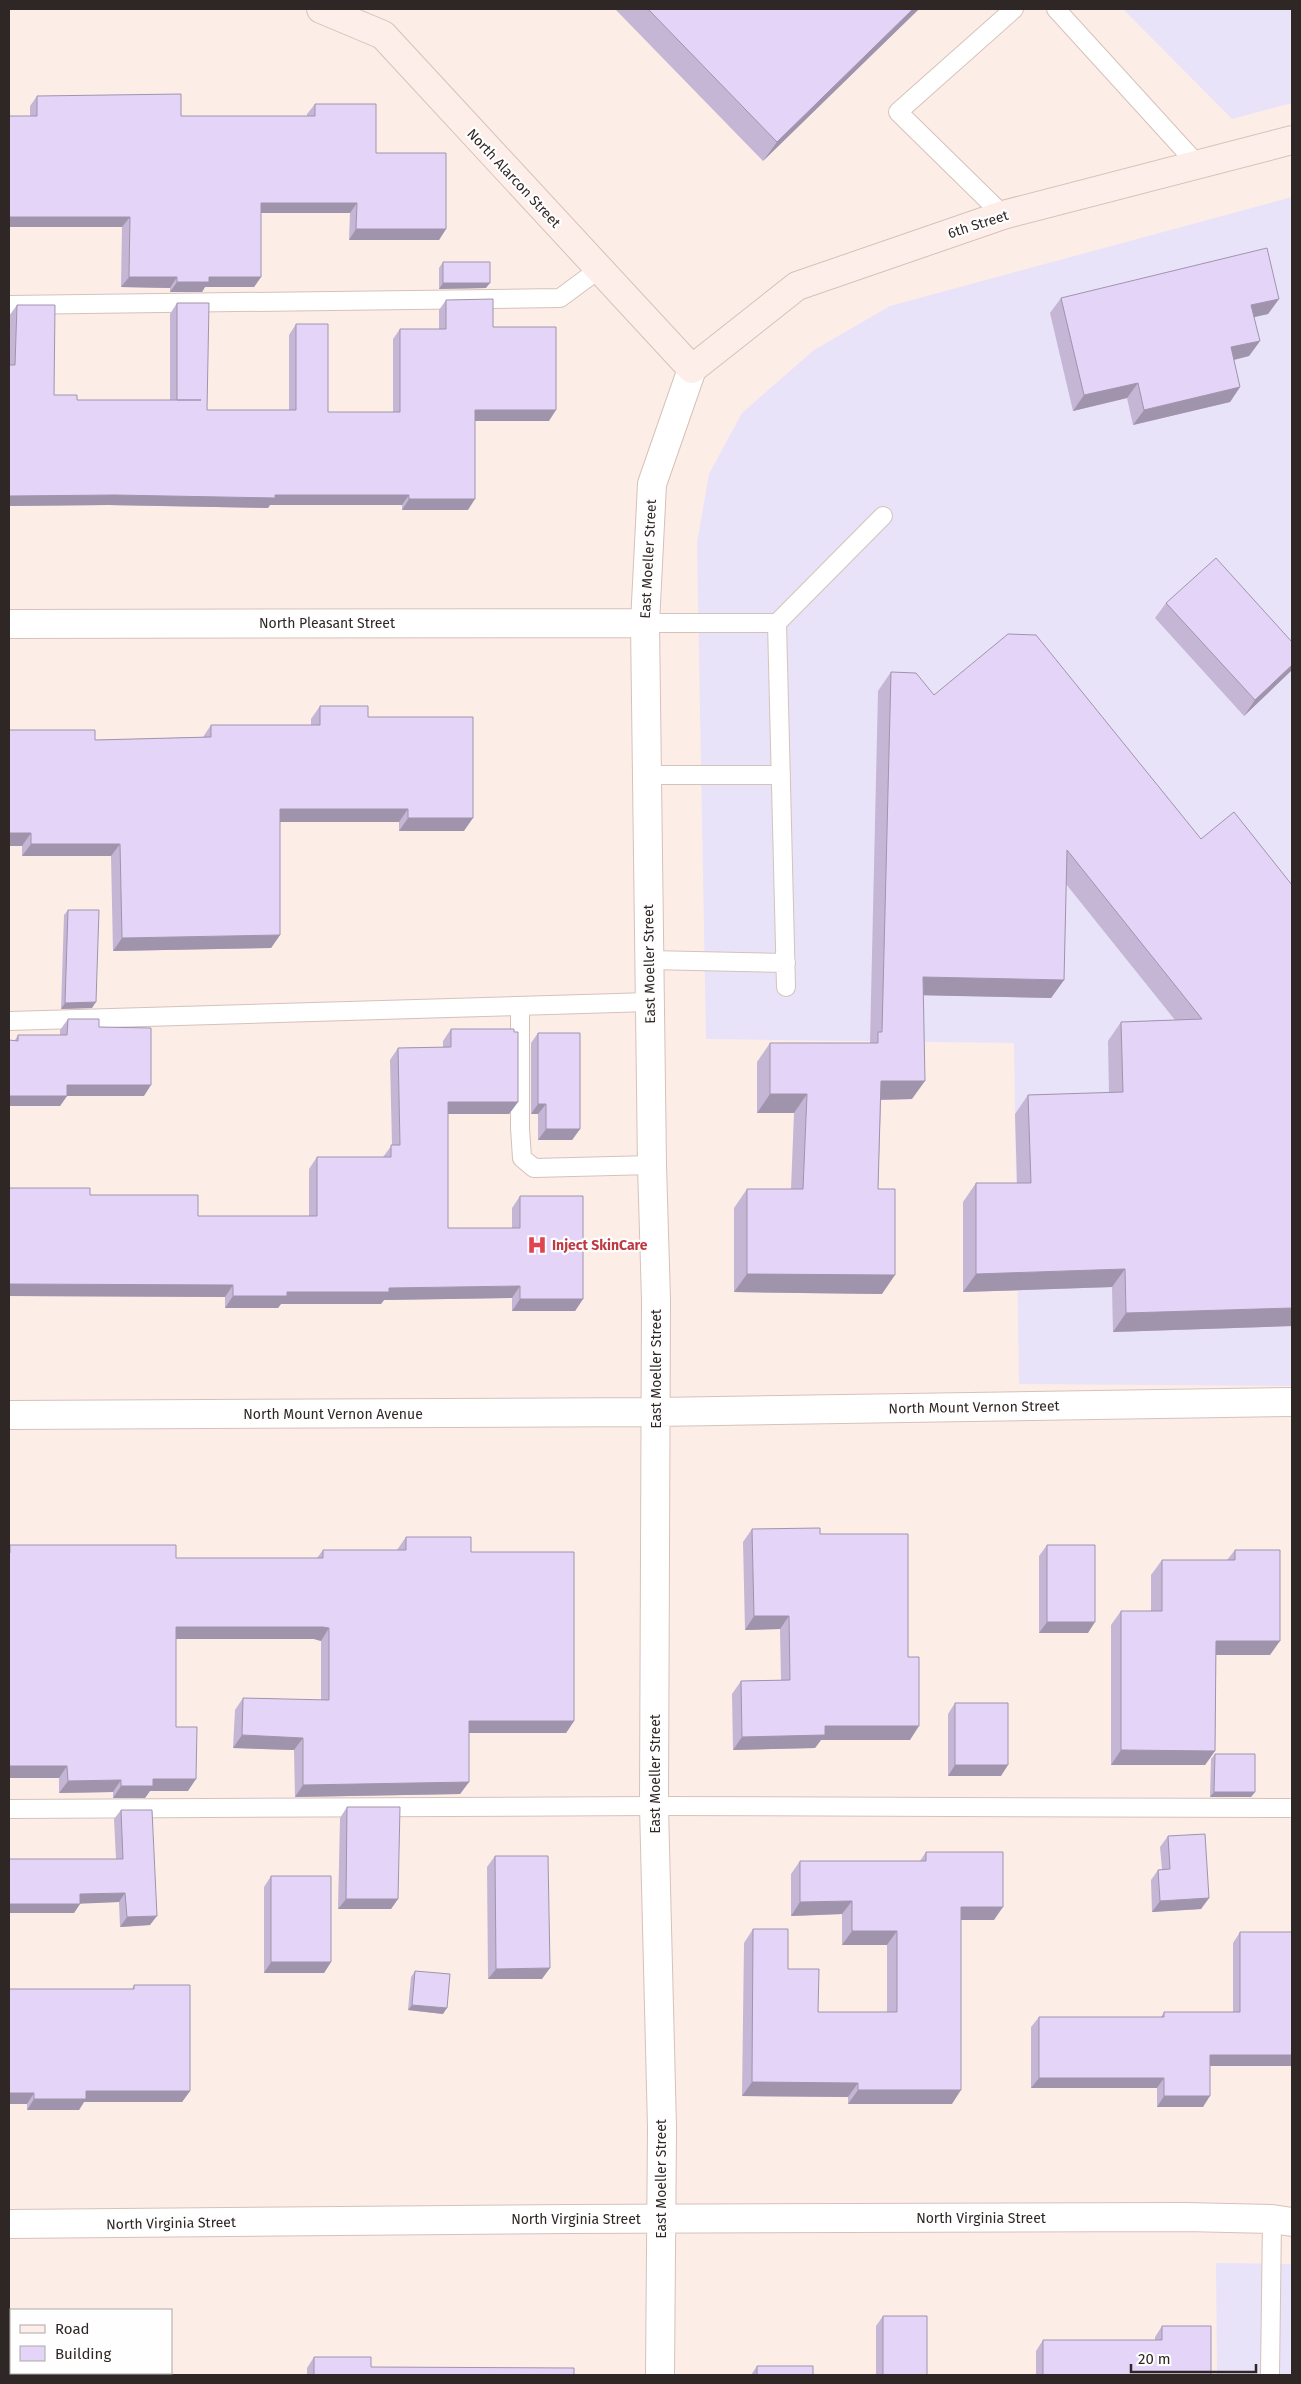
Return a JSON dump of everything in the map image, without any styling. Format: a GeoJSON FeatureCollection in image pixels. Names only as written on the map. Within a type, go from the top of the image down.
{"type":"FeatureCollection","features":[{"type":"Feature","properties":{"kind":"street","name":"North Alarcon Street"},"geometry":{"type":"LineString","coordinates":[[321,9],[383,35],[598,270],[692,369]]}},
{"type":"Feature","properties":{"kind":"street","name":"6th Street"},"geometry":{"type":"LineString","coordinates":[[692,369],[798,286],[1004,215],[1292,140]]}},
{"type":"Feature","properties":{"kind":"street","name":"East Moeller Street"},"geometry":{"type":"LineString","coordinates":[[660,2375],[662,2128],[654,1806],[656,1300],[652,1165],[645,623],[652,484],[692,369]]}},
{"type":"Feature","properties":{"kind":"street","name":"North Pleasant Street"},"geometry":{"type":"LineString","coordinates":[[9,624],[645,623]]}},
{"type":"Feature","properties":{"kind":"street","name":"North Mount Vernon Street"},"geometry":{"type":"LineString","coordinates":[[656,1412],[1292,1402]]}},
{"type":"Feature","properties":{"kind":"street","name":"North Mount Vernon Avenue"},"geometry":{"type":"LineString","coordinates":[[9,1415],[656,1412]]}},
{"type":"Feature","properties":{"kind":"street","name":"North Virginia Street"},"geometry":{"type":"LineString","coordinates":[[9,2224],[661,2218],[1282,2221]]}},
{"type":"Feature","properties":{"kind":"lane"},"geometry":{"type":"LineString","coordinates":[[1004,215],[898,112],[1014,9]]}},
{"type":"Feature","properties":{"kind":"lane"},"geometry":{"type":"LineString","coordinates":[[1056,9],[1198,165]]}},
{"type":"Feature","properties":{"kind":"lane"},"geometry":{"type":"LineString","coordinates":[[9,304],[560,298],[598,270]]}},
{"type":"Feature","properties":{"kind":"lane"},"geometry":{"type":"LineString","coordinates":[[645,623],[778,623],[883,516]]}},
{"type":"Feature","properties":{"kind":"lane"},"geometry":{"type":"LineString","coordinates":[[778,623],[786,987]]}},
{"type":"Feature","properties":{"kind":"lane"},"geometry":{"type":"LineString","coordinates":[[647,775],[781,775]]}},
{"type":"Feature","properties":{"kind":"lane"},"geometry":{"type":"LineString","coordinates":[[649,960],[786,963]]}},
{"type":"Feature","properties":{"kind":"lane"},"geometry":{"type":"LineString","coordinates":[[9,1021],[650,1002]]}},
{"type":"Feature","properties":{"kind":"lane"},"geometry":{"type":"LineString","coordinates":[[520,1006],[520,1128],[522,1158],[534,1168],[652,1165]]}},
{"type":"Feature","properties":{"kind":"lane"},"geometry":{"type":"LineString","coordinates":[[9,1809],[654,1806],[1292,1808]]}},
{"type":"Feature","properties":{"kind":"lane"},"geometry":{"type":"LineString","coordinates":[[1270,2375],[1282,2221]]}},
{"type":"Feature","properties":{"kind":"shaded area"},"geometry":{"type":"Polygon","coordinates":[[[1123,9],[1292,9],[1292,103],[1232,119],[1123,9]]]}},
{"type":"Feature","properties":{"kind":"shaded area"},"geometry":{"type":"Polygon","coordinates":[[[1292,197],[1292,1386],[1019,1384],[1014,1043],[706,1039],[697,543],[709,474],[742,413],[814,350],[890,306],[1292,197]]]}},
{"type":"Feature","properties":{"kind":"shaded area"},"geometry":{"type":"Polygon","coordinates":[[[1216,2263],[1292,2264],[1292,2375],[1217,2375],[1216,2263]]]}},
{"type":"Feature","properties":{"kind":"building"},"geometry":{"type":"Polygon","coordinates":[[[648,9],[913,9],[777,142],[648,9]]]}},
{"type":"Feature","properties":{"kind":"building"},"geometry":{"type":"Polygon","coordinates":[[[181,94],[181,116],[315,116],[315,104],[376,104],[376,153],[446,153],[446,229],[356,229],[357,203],[261,203],[261,277],[209,277],[209,282],[177,282],[177,277],[129,277],[130,217],[9,217],[9,116],[37,116],[37,96],[181,94]]]}},
{"type":"Feature","properties":{"kind":"building"},"geometry":{"type":"Polygon","coordinates":[[[1267,248],[1279,299],[1251,305],[1260,341],[1231,347],[1240,387],[1144,410],[1138,383],[1084,395],[1061,298],[1267,248]]]}},
{"type":"Feature","properties":{"kind":"building"},"geometry":{"type":"Polygon","coordinates":[[[443,262],[490,262],[490,283],[443,283],[443,262]]]}},
{"type":"Feature","properties":{"kind":"building"},"geometry":{"type":"Polygon","coordinates":[[[493,299],[493,327],[556,327],[556,410],[475,410],[475,499],[409,499],[409,495],[275,495],[275,498],[115,495],[9,496],[9,365],[15,365],[17,305],[55,305],[54,395],[77,395],[77,400],[177,400],[177,303],[209,303],[207,410],[296,410],[296,324],[328,324],[328,412],[400,412],[400,329],[446,329],[446,300],[493,299]]]}},
{"type":"Feature","properties":{"kind":"building"},"geometry":{"type":"Polygon","coordinates":[[[1216,558],[1292,642],[1292,665],[1255,700],[1166,603],[1216,558]]]}},
{"type":"Feature","properties":{"kind":"building"},"geometry":{"type":"Polygon","coordinates":[[[1008,634],[1036,635],[1201,839],[1234,812],[1292,885],[1292,1308],[1126,1313],[1125,1269],[976,1274],[976,1183],[1031,1183],[1028,1095],[1123,1092],[1121,1022],[1202,1019],[1067,850],[1064,980],[923,977],[925,1081],[881,1081],[878,1189],[895,1189],[895,1275],[747,1274],[747,1189],[803,1189],[807,1094],[770,1094],[770,1043],[878,1043],[878,1032],[882,1032],[891,672],[916,673],[934,695],[1008,634]]]}},
{"type":"Feature","properties":{"kind":"building"},"geometry":{"type":"Polygon","coordinates":[[[320,706],[368,706],[368,717],[473,717],[473,818],[408,818],[408,809],[280,809],[280,935],[122,938],[120,844],[31,844],[31,833],[9,833],[9,730],[95,730],[95,740],[211,737],[211,725],[320,725],[320,706]]]}},
{"type":"Feature","properties":{"kind":"building"},"geometry":{"type":"Polygon","coordinates":[[[68,910],[99,910],[96,1002],[65,1003],[68,910]]]}},
{"type":"Feature","properties":{"kind":"building"},"geometry":{"type":"Polygon","coordinates":[[[68,1019],[99,1019],[99,1027],[151,1028],[151,1085],[67,1085],[67,1096],[9,1096],[9,1040],[18,1041],[18,1035],[67,1035],[68,1019]]]}},
{"type":"Feature","properties":{"kind":"building"},"geometry":{"type":"Polygon","coordinates":[[[451,1029],[514,1029],[514,1032],[518,1032],[518,1102],[448,1102],[448,1228],[520,1228],[520,1196],[583,1196],[583,1299],[520,1299],[520,1286],[389,1288],[389,1292],[287,1292],[287,1296],[233,1296],[233,1285],[9,1284],[9,1188],[90,1188],[90,1195],[198,1195],[198,1216],[317,1216],[317,1157],[391,1157],[391,1145],[400,1145],[398,1048],[451,1047],[451,1029]]]}},
{"type":"Feature","properties":{"kind":"building"},"geometry":{"type":"Polygon","coordinates":[[[538,1033],[580,1033],[580,1129],[546,1129],[546,1104],[538,1104],[538,1033]]]}},
{"type":"Feature","properties":{"kind":"building"},"geometry":{"type":"Polygon","coordinates":[[[820,1528],[820,1534],[908,1534],[908,1657],[919,1657],[919,1726],[825,1726],[825,1735],[742,1737],[741,1681],[790,1680],[789,1616],[754,1616],[752,1529],[820,1528]]]}},
{"type":"Feature","properties":{"kind":"building"},"geometry":{"type":"Polygon","coordinates":[[[406,1537],[471,1537],[471,1552],[574,1552],[574,1721],[469,1721],[469,1782],[303,1785],[303,1738],[242,1735],[243,1698],[329,1700],[329,1628],[176,1627],[176,1727],[197,1727],[196,1779],[153,1779],[153,1786],[121,1786],[121,1780],[68,1781],[67,1766],[9,1766],[10,1545],[176,1545],[176,1558],[323,1558],[323,1550],[406,1550],[406,1537]]]}},
{"type":"Feature","properties":{"kind":"building"},"geometry":{"type":"Polygon","coordinates":[[[1047,1545],[1095,1545],[1095,1622],[1047,1622],[1047,1545]]]}},
{"type":"Feature","properties":{"kind":"building"},"geometry":{"type":"Polygon","coordinates":[[[1235,1550],[1280,1550],[1280,1641],[1216,1641],[1215,1751],[1121,1750],[1121,1611],[1162,1611],[1162,1560],[1235,1560],[1235,1550]]]}},
{"type":"Feature","properties":{"kind":"building"},"geometry":{"type":"Polygon","coordinates":[[[955,1703],[1008,1703],[1008,1765],[955,1765],[955,1703]]]}},
{"type":"Feature","properties":{"kind":"building"},"geometry":{"type":"Polygon","coordinates":[[[1215,1754],[1255,1754],[1255,1792],[1214,1792],[1215,1754]]]}},
{"type":"Feature","properties":{"kind":"building"},"geometry":{"type":"Polygon","coordinates":[[[347,1807],[400,1807],[398,1899],[346,1899],[347,1807]]]}},
{"type":"Feature","properties":{"kind":"building"},"geometry":{"type":"Polygon","coordinates":[[[121,1810],[152,1810],[157,1916],[127,1917],[125,1893],[80,1894],[80,1904],[9,1904],[9,1859],[123,1859],[121,1810]]]}},
{"type":"Feature","properties":{"kind":"building"},"geometry":{"type":"Polygon","coordinates":[[[1205,1834],[1209,1898],[1160,1901],[1158,1870],[1170,1869],[1168,1836],[1205,1834]]]}},
{"type":"Feature","properties":{"kind":"building"},"geometry":{"type":"Polygon","coordinates":[[[926,1852],[1003,1852],[1003,1907],[961,1907],[961,2090],[858,2090],[858,2083],[752,2082],[753,1929],[788,1929],[788,1969],[819,1969],[818,2012],[897,2012],[897,1931],[852,1931],[852,1901],[800,1902],[800,1861],[926,1861],[926,1852]]]}},
{"type":"Feature","properties":{"kind":"building"},"geometry":{"type":"Polygon","coordinates":[[[495,1856],[548,1856],[550,1968],[496,1969],[495,1856]]]}},
{"type":"Feature","properties":{"kind":"building"},"geometry":{"type":"Polygon","coordinates":[[[271,1876],[331,1876],[331,1962],[271,1962],[271,1876]]]}},
{"type":"Feature","properties":{"kind":"building"},"geometry":{"type":"Polygon","coordinates":[[[1240,1932],[1292,1932],[1292,2055],[1210,2055],[1210,2096],[1164,2096],[1164,2078],[1039,2078],[1039,2017],[1164,2017],[1164,2012],[1240,2012],[1240,1932]]]}},
{"type":"Feature","properties":{"kind":"building"},"geometry":{"type":"Polygon","coordinates":[[[415,1971],[450,1974],[447,2008],[412,2005],[415,1971]]]}},
{"type":"Feature","properties":{"kind":"building"},"geometry":{"type":"Polygon","coordinates":[[[134,1985],[190,1985],[190,2091],[86,2091],[86,2099],[34,2099],[34,2093],[9,2093],[9,1989],[134,1989],[134,1985]]]}},
{"type":"Feature","properties":{"kind":"building"},"geometry":{"type":"Polygon","coordinates":[[[883,2316],[927,2316],[927,2375],[883,2375],[883,2316]]]}},
{"type":"Feature","properties":{"kind":"building"},"geometry":{"type":"Polygon","coordinates":[[[1162,2326],[1211,2326],[1211,2375],[1043,2375],[1043,2340],[1162,2340],[1162,2326]]]}},
{"type":"Feature","properties":{"kind":"building"},"geometry":{"type":"Polygon","coordinates":[[[314,2357],[371,2357],[371,2367],[574,2368],[574,2375],[314,2375],[314,2357]]]}},
{"type":"Feature","properties":{"kind":"building"},"geometry":{"type":"Polygon","coordinates":[[[757,2366],[813,2366],[813,2375],[757,2375],[757,2366]]]}},
{"type":"Feature","properties":{"kind":"building"},"geometry":{"type":"Polygon","coordinates":[[[52,2374],[114,2374],[114,2375],[52,2374]]]}},
{"type":"Feature","properties":{"kind":"place","name":"Inject SkinCare"},"geometry":{"type":"Point","coordinates":[537,1245]}}]}
